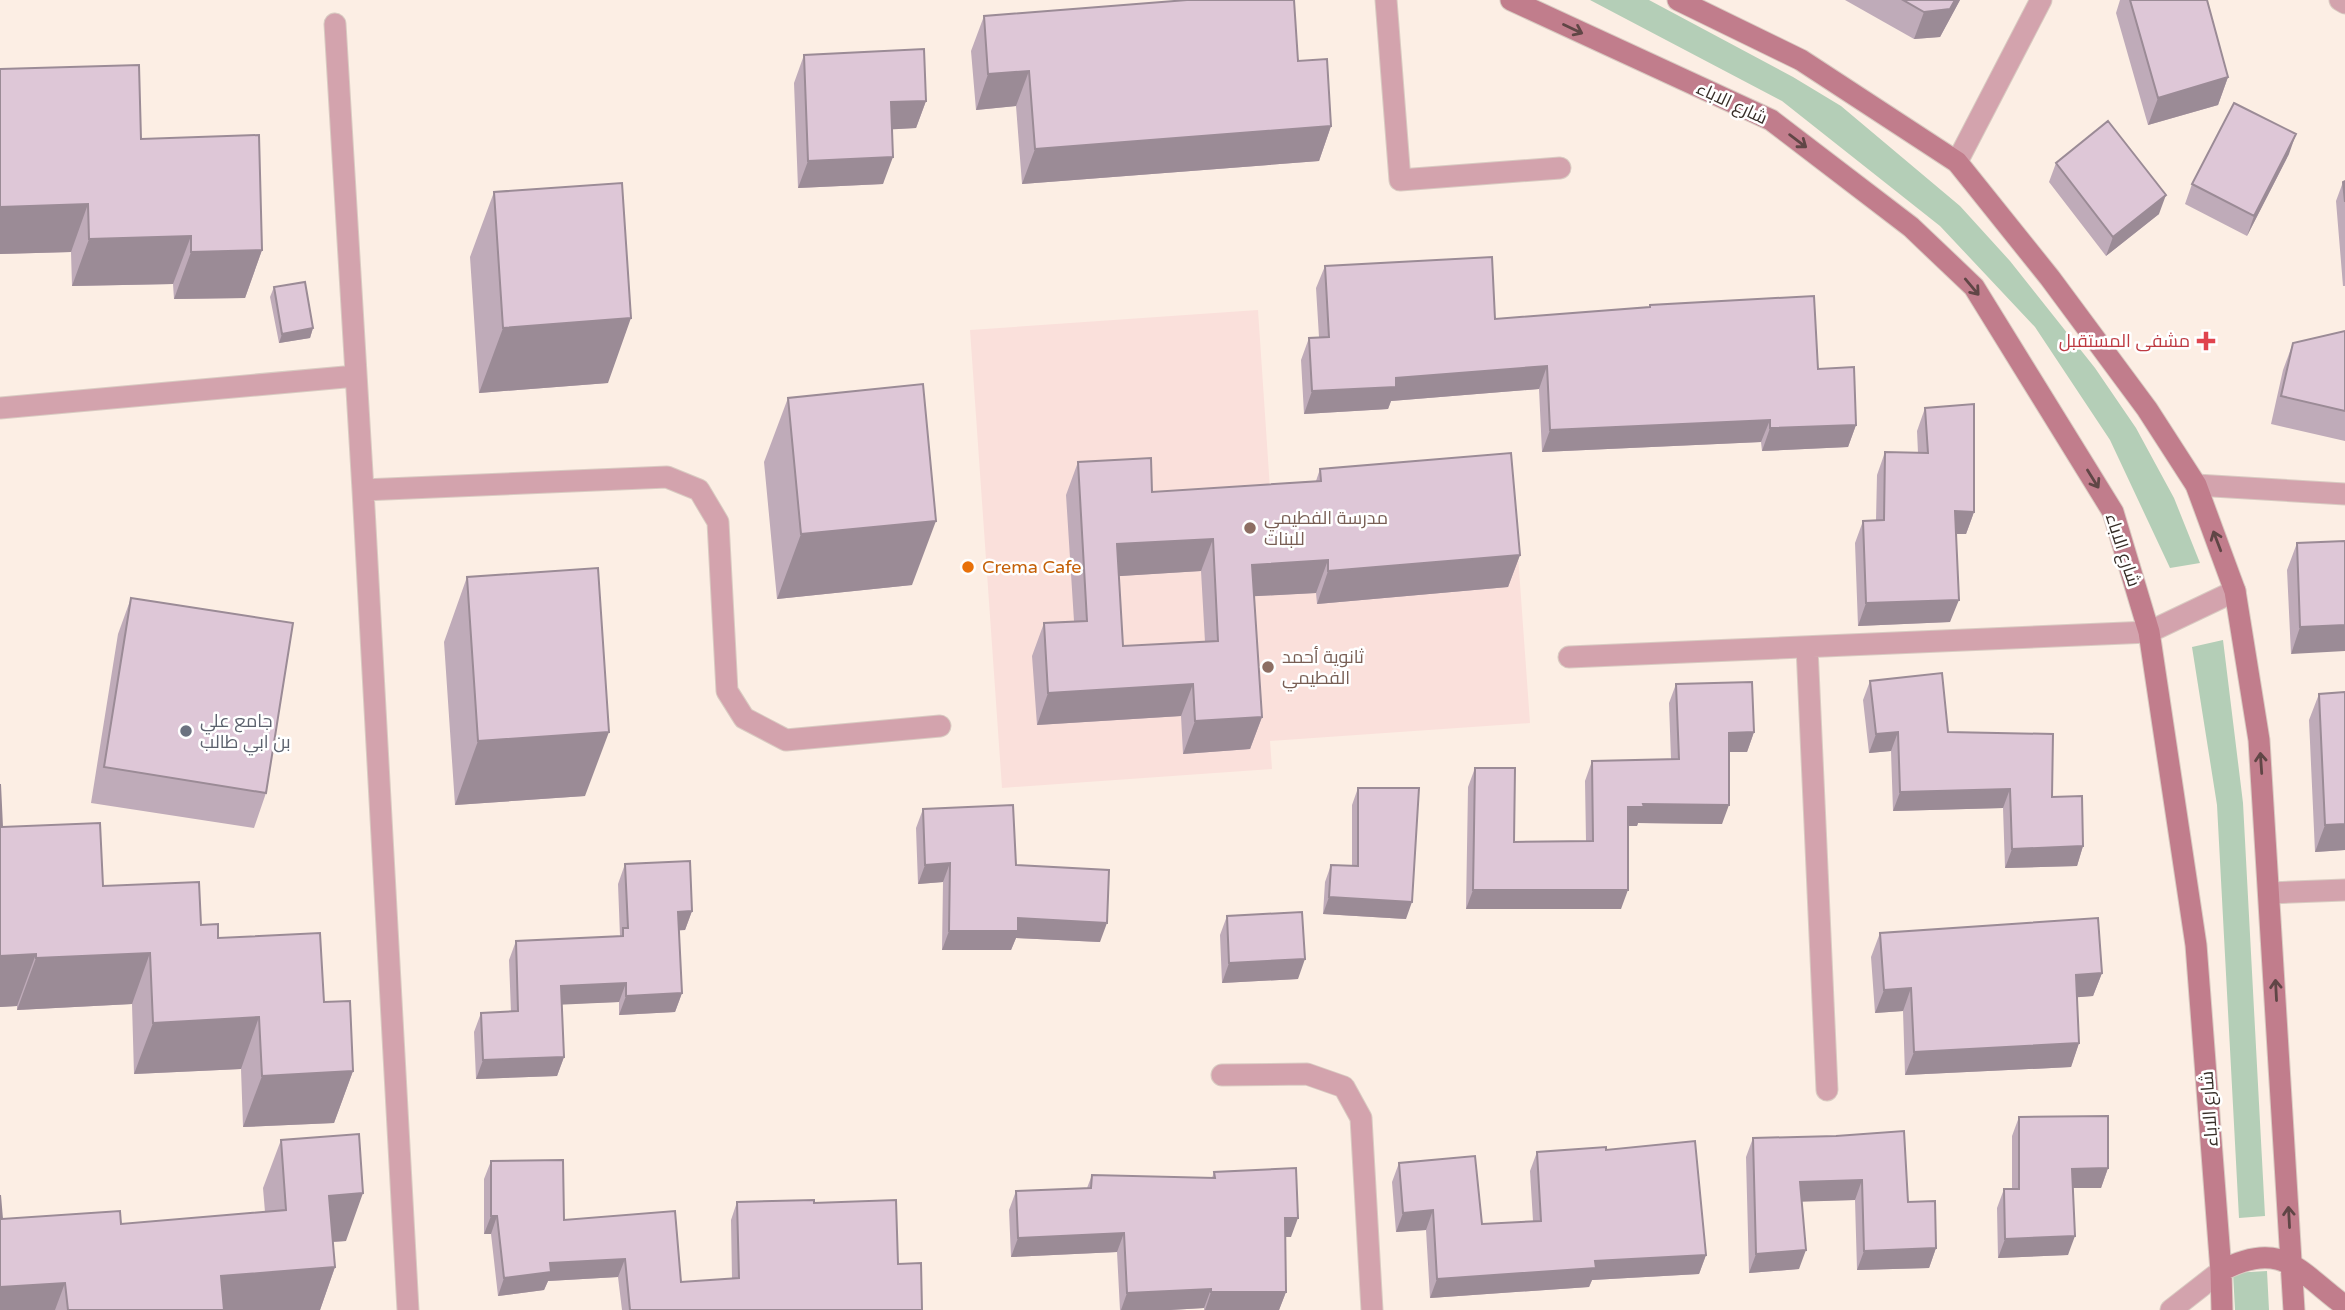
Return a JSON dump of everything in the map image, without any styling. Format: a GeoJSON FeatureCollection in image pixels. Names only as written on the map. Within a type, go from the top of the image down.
{"type":"FeatureCollection","features":[{"type":"Feature","properties":{"kind":"main road","name":"شارع الاباء"},"geometry":{"type":"LineString","coordinates":[[1511,0],[1770,120],[1911,227],[1974,287],[2113,512],[2149,632],[2196,945],[2222,1310]]}},
{"type":"Feature","properties":{"kind":"main road"},"geometry":{"type":"LineString","coordinates":[[1678,0],[1801,60],[1956,162],[2050,278],[2147,409],[2196,485],[2235,592],[2259,740],[2294,1310]]}},
{"type":"Feature","properties":{"kind":"main road"},"geometry":{"type":"LineString","coordinates":[[2221,1271],[2255,1257],[2274,1257],[2292,1262],[2345,1306]]}},
{"type":"Feature","properties":{"kind":"street"},"geometry":{"type":"LineString","coordinates":[[1386,0],[1400,180],[1559,168]]}},
{"type":"Feature","properties":{"kind":"street"},"geometry":{"type":"LineString","coordinates":[[1956,162],[2041,0]]}},
{"type":"Feature","properties":{"kind":"street"},"geometry":{"type":"LineString","coordinates":[[2340,0],[2345,3]]}},
{"type":"Feature","properties":{"kind":"street"},"geometry":{"type":"LineString","coordinates":[[335,24],[408,1310]]}},
{"type":"Feature","properties":{"kind":"street"},"geometry":{"type":"LineString","coordinates":[[0,408],[356,376]]}},
{"type":"Feature","properties":{"kind":"street"},"geometry":{"type":"LineString","coordinates":[[363,490],[667,477],[699,490],[718,522],[727,691],[744,718],[786,740],[940,726]]}},
{"type":"Feature","properties":{"kind":"street"},"geometry":{"type":"LineString","coordinates":[[2196,485],[2345,494]]}},
{"type":"Feature","properties":{"kind":"street"},"geometry":{"type":"LineString","coordinates":[[1569,657],[2149,632],[2235,592]]}},
{"type":"Feature","properties":{"kind":"street"},"geometry":{"type":"LineString","coordinates":[[1807,647],[1827,1090]]}},
{"type":"Feature","properties":{"kind":"street"},"geometry":{"type":"LineString","coordinates":[[2270,893],[2345,890]]}},
{"type":"Feature","properties":{"kind":"street"},"geometry":{"type":"LineString","coordinates":[[1222,1075],[1307,1074],[1344,1087],[1361,1118],[1372,1310]]}},
{"type":"Feature","properties":{"kind":"street"},"geometry":{"type":"LineString","coordinates":[[2171,1310],[2221,1271]]}},
{"type":"Feature","properties":{"kind":"shaded area","name":"مدرسة الفطيمي للبنات"},"geometry":{"type":"Polygon","coordinates":[[[1258,310],[1270,489],[1512,472],[1530,723],[1270,741],[1272,769],[1002,788],[970,330],[1258,310]]]}},
{"type":"Feature","properties":{"kind":"green space"},"geometry":{"type":"Polygon","coordinates":[[[1590,0],[1649,0],[1793,77],[1841,106],[1960,206],[2010,261],[2095,368],[2136,428],[2174,498],[2200,563],[2170,568],[2110,440],[2035,327],[1940,226],[1782,101],[1590,0]]]}},
{"type":"Feature","properties":{"kind":"green space"},"geometry":{"type":"Polygon","coordinates":[[[2223,640],[2243,803],[2265,1216],[2239,1218],[2217,805],[2192,647],[2223,640]]]}},
{"type":"Feature","properties":{"kind":"green space"},"geometry":{"type":"Polygon","coordinates":[[[2267,1271],[2269,1310],[2235,1310],[2233,1273],[2267,1271]]]}},
{"type":"Feature","properties":{"kind":"building"},"geometry":{"type":"Polygon","coordinates":[[[1187,0],[1294,0],[1298,61],[1327,59],[1331,126],[1035,149],[1029,71],[988,74],[984,16],[1187,0]]]}},
{"type":"Feature","properties":{"kind":"building"},"geometry":{"type":"Polygon","coordinates":[[[1903,0],[1955,0],[1950,9],[1924,12],[1903,0]]]}},
{"type":"Feature","properties":{"kind":"building"},"geometry":{"type":"Polygon","coordinates":[[[2130,0],[2207,0],[2228,77],[2158,98],[2130,0]]]}},
{"type":"Feature","properties":{"kind":"building"},"geometry":{"type":"Polygon","coordinates":[[[924,49],[926,101],[891,102],[893,157],[808,161],[804,55],[924,49]]]}},
{"type":"Feature","properties":{"kind":"building"},"geometry":{"type":"Polygon","coordinates":[[[139,65],[141,139],[259,135],[262,250],[191,252],[191,236],[89,239],[88,204],[0,207],[0,69],[139,65]]]}},
{"type":"Feature","properties":{"kind":"building"},"geometry":{"type":"Polygon","coordinates":[[[2234,103],[2296,134],[2254,216],[2192,184],[2234,103]]]}},
{"type":"Feature","properties":{"kind":"building"},"geometry":{"type":"Polygon","coordinates":[[[2108,121],[2166,195],[2113,237],[2056,163],[2108,121]]]}},
{"type":"Feature","properties":{"kind":"building"},"geometry":{"type":"Polygon","coordinates":[[[622,183],[631,318],[503,328],[494,192],[622,183]]]}},
{"type":"Feature","properties":{"kind":"building"},"geometry":{"type":"Polygon","coordinates":[[[1492,257],[1495,319],[1650,305],[1814,296],[1818,369],[1854,367],[1856,425],[1770,428],[1770,420],[1550,430],[1547,366],[1396,378],[1396,387],[1312,391],[1309,338],[1329,337],[1325,266],[1492,257]]]}},
{"type":"Feature","properties":{"kind":"building"},"geometry":{"type":"Polygon","coordinates":[[[305,282],[313,328],[282,334],[274,287],[305,282]]]}},
{"type":"Feature","properties":{"kind":"building"},"geometry":{"type":"Polygon","coordinates":[[[2345,331],[2345,411],[2281,396],[2293,343],[2345,331]]]}},
{"type":"Feature","properties":{"kind":"building"},"geometry":{"type":"Polygon","coordinates":[[[923,384],[936,521],[801,534],[788,398],[923,384]]]}},
{"type":"Feature","properties":{"kind":"building"},"geometry":{"type":"Polygon","coordinates":[[[1974,404],[1974,512],[1955,511],[1959,600],[1866,603],[1863,521],[1884,520],[1885,452],[1928,453],[1925,408],[1974,404]]]}},
{"type":"Feature","properties":{"kind":"building"},"geometry":{"type":"Polygon","coordinates":[[[1511,453],[1520,555],[1328,571],[1328,560],[1252,565],[1262,717],[1195,721],[1193,684],[1048,693],[1044,623],[1087,621],[1078,462],[1151,458],[1152,492],[1321,481],[1320,469],[1511,453]],[[1213,539],[1117,544],[1123,646],[1218,641],[1213,539]]]}},
{"type":"Feature","properties":{"kind":"building"},"geometry":{"type":"Polygon","coordinates":[[[2345,541],[2345,625],[2300,627],[2297,543],[2345,541]]]}},
{"type":"Feature","properties":{"kind":"building"},"geometry":{"type":"Polygon","coordinates":[[[598,568],[609,732],[478,741],[467,577],[598,568]]]}},
{"type":"Feature","properties":{"kind":"building","name":"جامع علي بن ابي طالب"},"geometry":{"type":"Polygon","coordinates":[[[131,598],[293,623],[266,793],[104,767],[131,598]]]}},
{"type":"Feature","properties":{"kind":"building"},"geometry":{"type":"Polygon","coordinates":[[[1942,673],[1948,732],[2053,734],[2052,797],[2082,796],[2083,846],[2012,849],[2010,789],[1900,792],[1898,732],[1876,734],[1870,681],[1942,673]]]}},
{"type":"Feature","properties":{"kind":"building"},"geometry":{"type":"Polygon","coordinates":[[[1752,682],[1754,732],[1729,733],[1729,805],[1643,804],[1644,807],[1628,807],[1628,890],[1473,890],[1475,768],[1515,768],[1514,842],[1593,841],[1592,761],[1679,759],[1676,684],[1752,682]]]}},
{"type":"Feature","properties":{"kind":"building"},"geometry":{"type":"Polygon","coordinates":[[[2345,692],[2345,824],[2325,825],[2319,694],[2345,692]]]}},
{"type":"Feature","properties":{"kind":"building"},"geometry":{"type":"Polygon","coordinates":[[[0,784],[2,827],[100,823],[103,886],[199,882],[201,925],[218,924],[218,938],[320,933],[324,1002],[350,1001],[353,1071],[262,1076],[259,1017],[153,1023],[150,953],[36,958],[36,954],[0,956],[0,784]]]}},
{"type":"Feature","properties":{"kind":"building"},"geometry":{"type":"Polygon","coordinates":[[[1358,788],[1419,788],[1412,902],[1329,897],[1331,865],[1358,866],[1358,788]]]}},
{"type":"Feature","properties":{"kind":"building"},"geometry":{"type":"Polygon","coordinates":[[[1013,805],[1016,865],[1109,870],[1107,923],[1018,918],[1018,931],[949,931],[950,863],[925,865],[923,809],[1013,805]]]}},
{"type":"Feature","properties":{"kind":"building"},"geometry":{"type":"Polygon","coordinates":[[[690,861],[692,911],[678,912],[682,993],[626,996],[626,983],[561,986],[564,1057],[483,1060],[481,1013],[518,1011],[516,941],[623,936],[623,928],[628,928],[625,864],[690,861]]]}},
{"type":"Feature","properties":{"kind":"building"},"geometry":{"type":"Polygon","coordinates":[[[1302,912],[1305,959],[1229,963],[1227,916],[1302,912]]]}},
{"type":"Feature","properties":{"kind":"building"},"geometry":{"type":"Polygon","coordinates":[[[2098,918],[2102,973],[2076,975],[2079,1043],[1914,1052],[1911,988],[1884,990],[1880,933],[2098,918]]]}},
{"type":"Feature","properties":{"kind":"building"},"geometry":{"type":"Polygon","coordinates":[[[2108,1116],[2108,1168],[2072,1169],[2075,1236],[2005,1239],[2004,1189],[2019,1189],[2019,1117],[2108,1116]]]}},
{"type":"Feature","properties":{"kind":"building"},"geometry":{"type":"Polygon","coordinates":[[[1904,1131],[1908,1202],[1935,1201],[1936,1248],[1864,1251],[1862,1180],[1800,1182],[1806,1250],[1756,1254],[1753,1138],[1904,1131]]]}},
{"type":"Feature","properties":{"kind":"building"},"geometry":{"type":"Polygon","coordinates":[[[359,1134],[363,1193],[329,1196],[335,1267],[221,1276],[224,1310],[68,1310],[65,1283],[0,1287],[0,1195],[2,1219],[120,1211],[121,1224],[286,1210],[281,1140],[359,1134]]]}},
{"type":"Feature","properties":{"kind":"building"},"geometry":{"type":"Polygon","coordinates":[[[1695,1141],[1706,1255],[1595,1261],[1596,1268],[1437,1279],[1433,1210],[1403,1213],[1399,1163],[1475,1156],[1482,1224],[1541,1221],[1537,1152],[1606,1147],[1606,1150],[1695,1141]]]}},
{"type":"Feature","properties":{"kind":"building"},"geometry":{"type":"Polygon","coordinates":[[[563,1160],[564,1220],[675,1211],[681,1282],[739,1278],[737,1202],[896,1200],[898,1264],[921,1263],[922,1310],[630,1310],[625,1259],[550,1263],[551,1272],[504,1278],[497,1216],[491,1216],[491,1161],[563,1160]]]}},
{"type":"Feature","properties":{"kind":"building"},"geometry":{"type":"Polygon","coordinates":[[[1296,1168],[1298,1218],[1285,1218],[1286,1292],[1211,1292],[1211,1289],[1127,1293],[1124,1233],[1018,1238],[1016,1191],[1091,1188],[1092,1175],[1215,1178],[1214,1172],[1296,1168]]]}},
{"type":"Feature","properties":{"kind":"place","name":"مشفى المستقبل"},"geometry":{"type":"Point","coordinates":[2206,341]}},
{"type":"Feature","properties":{"kind":"place","name":"مدرسة الفطيمي للبنات"},"geometry":{"type":"Point","coordinates":[1250,528]}},
{"type":"Feature","properties":{"kind":"place","name":"Crema Cafe"},"geometry":{"type":"Point","coordinates":[968,567]}},
{"type":"Feature","properties":{"kind":"place","name":"ثانوية أحمد الفطيمي"},"geometry":{"type":"Point","coordinates":[1268,667]}},
{"type":"Feature","properties":{"kind":"place","name":"جامع علي بن ابي طالب"},"geometry":{"type":"Point","coordinates":[186,731]}}]}
